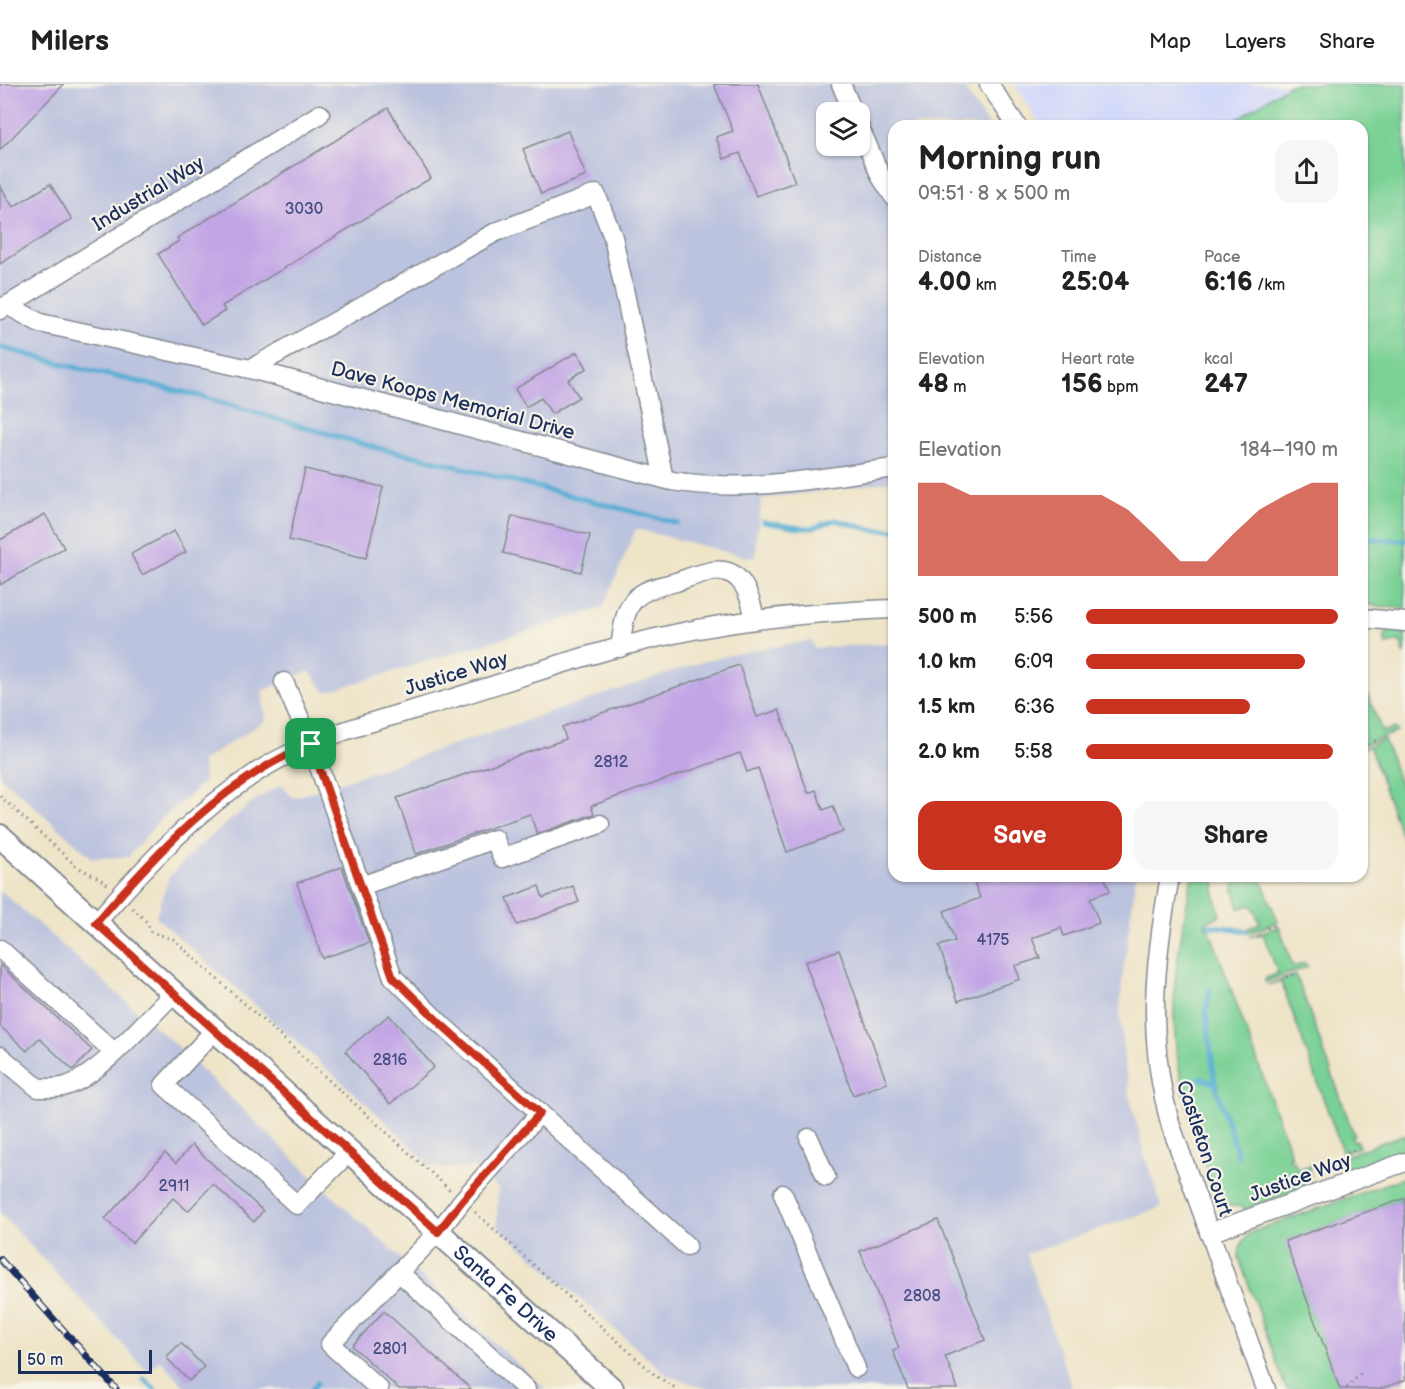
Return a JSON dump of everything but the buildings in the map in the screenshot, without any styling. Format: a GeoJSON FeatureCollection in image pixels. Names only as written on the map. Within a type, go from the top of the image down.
{"type":"FeatureCollection","features":[{"type":"Feature","properties":{"kind":"main road","name":"Santa Fe Drive"},"geometry":{"type":"LineString","coordinates":[[0,836],[612,1389]]}},
{"type":"Feature","properties":{"kind":"street"},"geometry":{"type":"LineString","coordinates":[[840,84],[848,102]]}},
{"type":"Feature","properties":{"kind":"street"},"geometry":{"type":"LineString","coordinates":[[989,84],[1013,120]]}},
{"type":"Feature","properties":{"kind":"street","name":"Industrial Way"},"geometry":{"type":"LineString","coordinates":[[4,307],[320,114]]}},
{"type":"Feature","properties":{"kind":"street"},"geometry":{"type":"LineString","coordinates":[[870,152],[880,177],[888,188]]}},
{"type":"Feature","properties":{"kind":"street"},"geometry":{"type":"LineString","coordinates":[[250,369],[496,232],[596,194],[613,237],[664,479]]}},
{"type":"Feature","properties":{"kind":"street","name":"Dave Koops Memorial Drive"},"geometry":{"type":"LineString","coordinates":[[4,307],[40,323],[250,369],[664,479],[696,485],[787,483],[888,469]]}},
{"type":"Feature","properties":{"kind":"street"},"geometry":{"type":"LineString","coordinates":[[620,648],[625,616],[634,600],[644,591],[714,570],[729,573],[743,582],[752,600],[755,620]]}},
{"type":"Feature","properties":{"kind":"street","name":"Justice Way"},"geometry":{"type":"LineString","coordinates":[[96,923],[160,853],[226,794],[274,762],[311,744],[376,721],[672,634],[804,614],[888,609]]}},
{"type":"Feature","properties":{"kind":"street"},"geometry":{"type":"LineString","coordinates":[[1368,619],[1405,622]]}},
{"type":"Feature","properties":{"kind":"street"},"geometry":{"type":"LineString","coordinates":[[284,682],[311,744],[393,977],[442,1025],[687,1246]]}},
{"type":"Feature","properties":{"kind":"street"},"geometry":{"type":"LineString","coordinates":[[361,886],[495,839],[502,858],[600,824]]}},
{"type":"Feature","properties":{"kind":"street","name":"Castleton Court"},"geometry":{"type":"LineString","coordinates":[[1169,882],[1154,998],[1156,1057],[1160,1084],[1171,1126],[1266,1389]]}},
{"type":"Feature","properties":{"kind":"street"},"geometry":{"type":"LineString","coordinates":[[0,948],[114,1052]]}},
{"type":"Feature","properties":{"kind":"street"},"geometry":{"type":"LineString","coordinates":[[0,1056],[38,1088],[64,1087],[86,1078],[174,993]]}},
{"type":"Feature","properties":{"kind":"street"},"geometry":{"type":"LineString","coordinates":[[214,1031],[164,1085],[288,1197],[297,1205],[349,1152]]}},
{"type":"Feature","properties":{"kind":"street"},"geometry":{"type":"LineString","coordinates":[[379,1389],[330,1344],[438,1232],[462,1201],[540,1113]]}},
{"type":"Feature","properties":{"kind":"street"},"geometry":{"type":"LineString","coordinates":[[810,1138],[826,1177]]}},
{"type":"Feature","properties":{"kind":"street","name":"Justice Way"},"geometry":{"type":"LineString","coordinates":[[1209,1233],[1405,1162]]}},
{"type":"Feature","properties":{"kind":"street"},"geometry":{"type":"LineString","coordinates":[[783,1194],[855,1368]]}},
{"type":"Feature","properties":{"kind":"street"},"geometry":{"type":"LineString","coordinates":[[400,1273],[526,1389]]}},
{"type":"Feature","properties":{"kind":"path"},"geometry":{"type":"LineString","coordinates":[[0,796],[76,866],[88,873],[98,875],[147,922],[151,932],[173,939],[656,1376],[677,1389]]}},
{"type":"Feature","properties":{"kind":"path"},"geometry":{"type":"LineString","coordinates":[[1267,928],[1275,925]]}},
{"type":"Feature","properties":{"kind":"path"},"geometry":{"type":"LineString","coordinates":[[1286,977],[1296,973]]}},
{"type":"Feature","properties":{"kind":"path"},"geometry":{"type":"LineString","coordinates":[[1347,1153],[1358,1149]]}},
{"type":"Feature","properties":{"kind":"path"},"geometry":{"type":"LineString","coordinates":[[1347,1388],[1361,1373]]}},
{"type":"Feature","properties":{"kind":"shaded area"},"geometry":{"type":"Polygon","coordinates":[[[0,84],[961,84],[985,120],[888,120],[888,482],[762,499],[756,539],[756,557],[747,557],[636,529],[603,608],[326,692],[309,671],[262,691],[266,720],[202,761],[204,782],[156,824],[128,857],[92,858],[0,776],[0,84]]]}},
{"type":"Feature","properties":{"kind":"shaded area"},"geometry":{"type":"Polygon","coordinates":[[[1014,84],[1290,84],[1237,120],[1037,120],[1014,84]]]}},
{"type":"Feature","properties":{"kind":"shaded area"},"geometry":{"type":"Polygon","coordinates":[[[812,641],[814,648],[888,643],[888,882],[1135,882],[1120,1011],[1124,1060],[1130,1098],[1145,1157],[1162,1207],[1026,1254],[1072,1389],[707,1389],[667,1375],[497,1226],[498,1189],[474,1167],[448,1169],[431,1166],[380,1116],[156,917],[169,877],[197,848],[227,823],[257,799],[281,785],[293,798],[705,661],[753,650],[812,641]]]}},
{"type":"Feature","properties":{"kind":"shaded area"},"geometry":{"type":"Polygon","coordinates":[[[0,890],[179,1048],[329,1193],[545,1389],[187,1389],[160,1360],[148,1372],[0,1213],[0,890]]]}},
{"type":"Feature","properties":{"kind":"green space"},"geometry":{"type":"Polygon","coordinates":[[[1290,84],[1405,84],[1405,609],[1368,605],[1368,120],[1237,120],[1290,84]]]}},
{"type":"Feature","properties":{"kind":"green space"},"geometry":{"type":"Polygon","coordinates":[[[1390,630],[1405,632],[1405,655],[1400,641],[1386,644],[1384,637],[1390,630]]]}},
{"type":"Feature","properties":{"kind":"green space"},"geometry":{"type":"Polygon","coordinates":[[[1368,695],[1382,732],[1395,728],[1397,732],[1368,743],[1368,695]]]}},
{"type":"Feature","properties":{"kind":"green space"},"geometry":{"type":"Polygon","coordinates":[[[1384,739],[1405,798],[1405,845],[1369,746],[1384,739]]]}},
{"type":"Feature","properties":{"kind":"green space"},"geometry":{"type":"Polygon","coordinates":[[[1191,882],[1216,882],[1215,895],[1220,916],[1208,921],[1205,924],[1206,928],[1209,928],[1292,1157],[1289,1158],[1291,1162],[1294,1161],[1297,1169],[1311,1165],[1309,1180],[1304,1187],[1244,1210],[1242,1206],[1227,1205],[1218,1195],[1200,1149],[1189,1110],[1180,1072],[1175,1032],[1174,1012],[1180,944],[1191,882]]]}},
{"type":"Feature","properties":{"kind":"green space"},"geometry":{"type":"Polygon","coordinates":[[[1235,882],[1262,882],[1278,922],[1248,933],[1249,928],[1260,923],[1252,905],[1239,908],[1234,891],[1235,882]]]}},
{"type":"Feature","properties":{"kind":"green space"},"geometry":{"type":"Polygon","coordinates":[[[1279,926],[1293,967],[1305,963],[1308,967],[1265,982],[1266,978],[1278,973],[1263,934],[1249,937],[1279,926]]]}},
{"type":"Feature","properties":{"kind":"green space"},"geometry":{"type":"Polygon","coordinates":[[[1296,975],[1354,1135],[1351,1137],[1353,1141],[1356,1140],[1359,1147],[1343,1153],[1281,981],[1267,985],[1296,975]]]}},
{"type":"Feature","properties":{"kind":"green space"},"geometry":{"type":"Polygon","coordinates":[[[1405,1134],[1405,1152],[1377,1164],[1346,1170],[1331,1161],[1405,1134]]]}},
{"type":"Feature","properties":{"kind":"green space"},"geometry":{"type":"Polygon","coordinates":[[[1405,1177],[1405,1198],[1286,1241],[1340,1389],[1286,1389],[1239,1258],[1242,1243],[1252,1232],[1405,1177]]]}},
{"type":"Feature","properties":{"kind":"waterway"},"geometry":{"type":"LineString","coordinates":[[0,347],[74,367],[196,395],[373,447],[677,523]]}},
{"type":"Feature","properties":{"kind":"waterway"},"geometry":{"type":"LineString","coordinates":[[763,522],[813,528],[835,520],[874,530],[888,530]]}},
{"type":"Feature","properties":{"kind":"waterway"},"geometry":{"type":"LineString","coordinates":[[1368,539],[1405,540]]}},
{"type":"Feature","properties":{"kind":"waterway"},"geometry":{"type":"LineString","coordinates":[[1208,925],[1247,931]]}},
{"type":"Feature","properties":{"kind":"waterway"},"geometry":{"type":"LineString","coordinates":[[1210,989],[1206,1011],[1215,1083]]}},
{"type":"Feature","properties":{"kind":"waterway"},"geometry":{"type":"LineString","coordinates":[[1199,1078],[1215,1083],[1238,1156]]}},
{"type":"Feature","properties":{"kind":"waterway"},"geometry":{"type":"LineString","coordinates":[[144,1379],[155,1389]]}},
{"type":"Feature","properties":{"kind":"waterway"},"geometry":{"type":"LineString","coordinates":[[312,1389],[317,1383]]}},
{"type":"Feature","properties":{"kind":"railway"},"geometry":{"type":"LineString","coordinates":[[0,1259],[116,1389]]}},
{"type":"Feature","properties":{"kind":"route"},"geometry":{"type":"LineString","coordinates":[[311,744],[393,977],[442,1025],[540,1113],[462,1201],[438,1232],[96,923],[160,853],[209,807],[258,771],[291,752],[311,744]]}}]}
